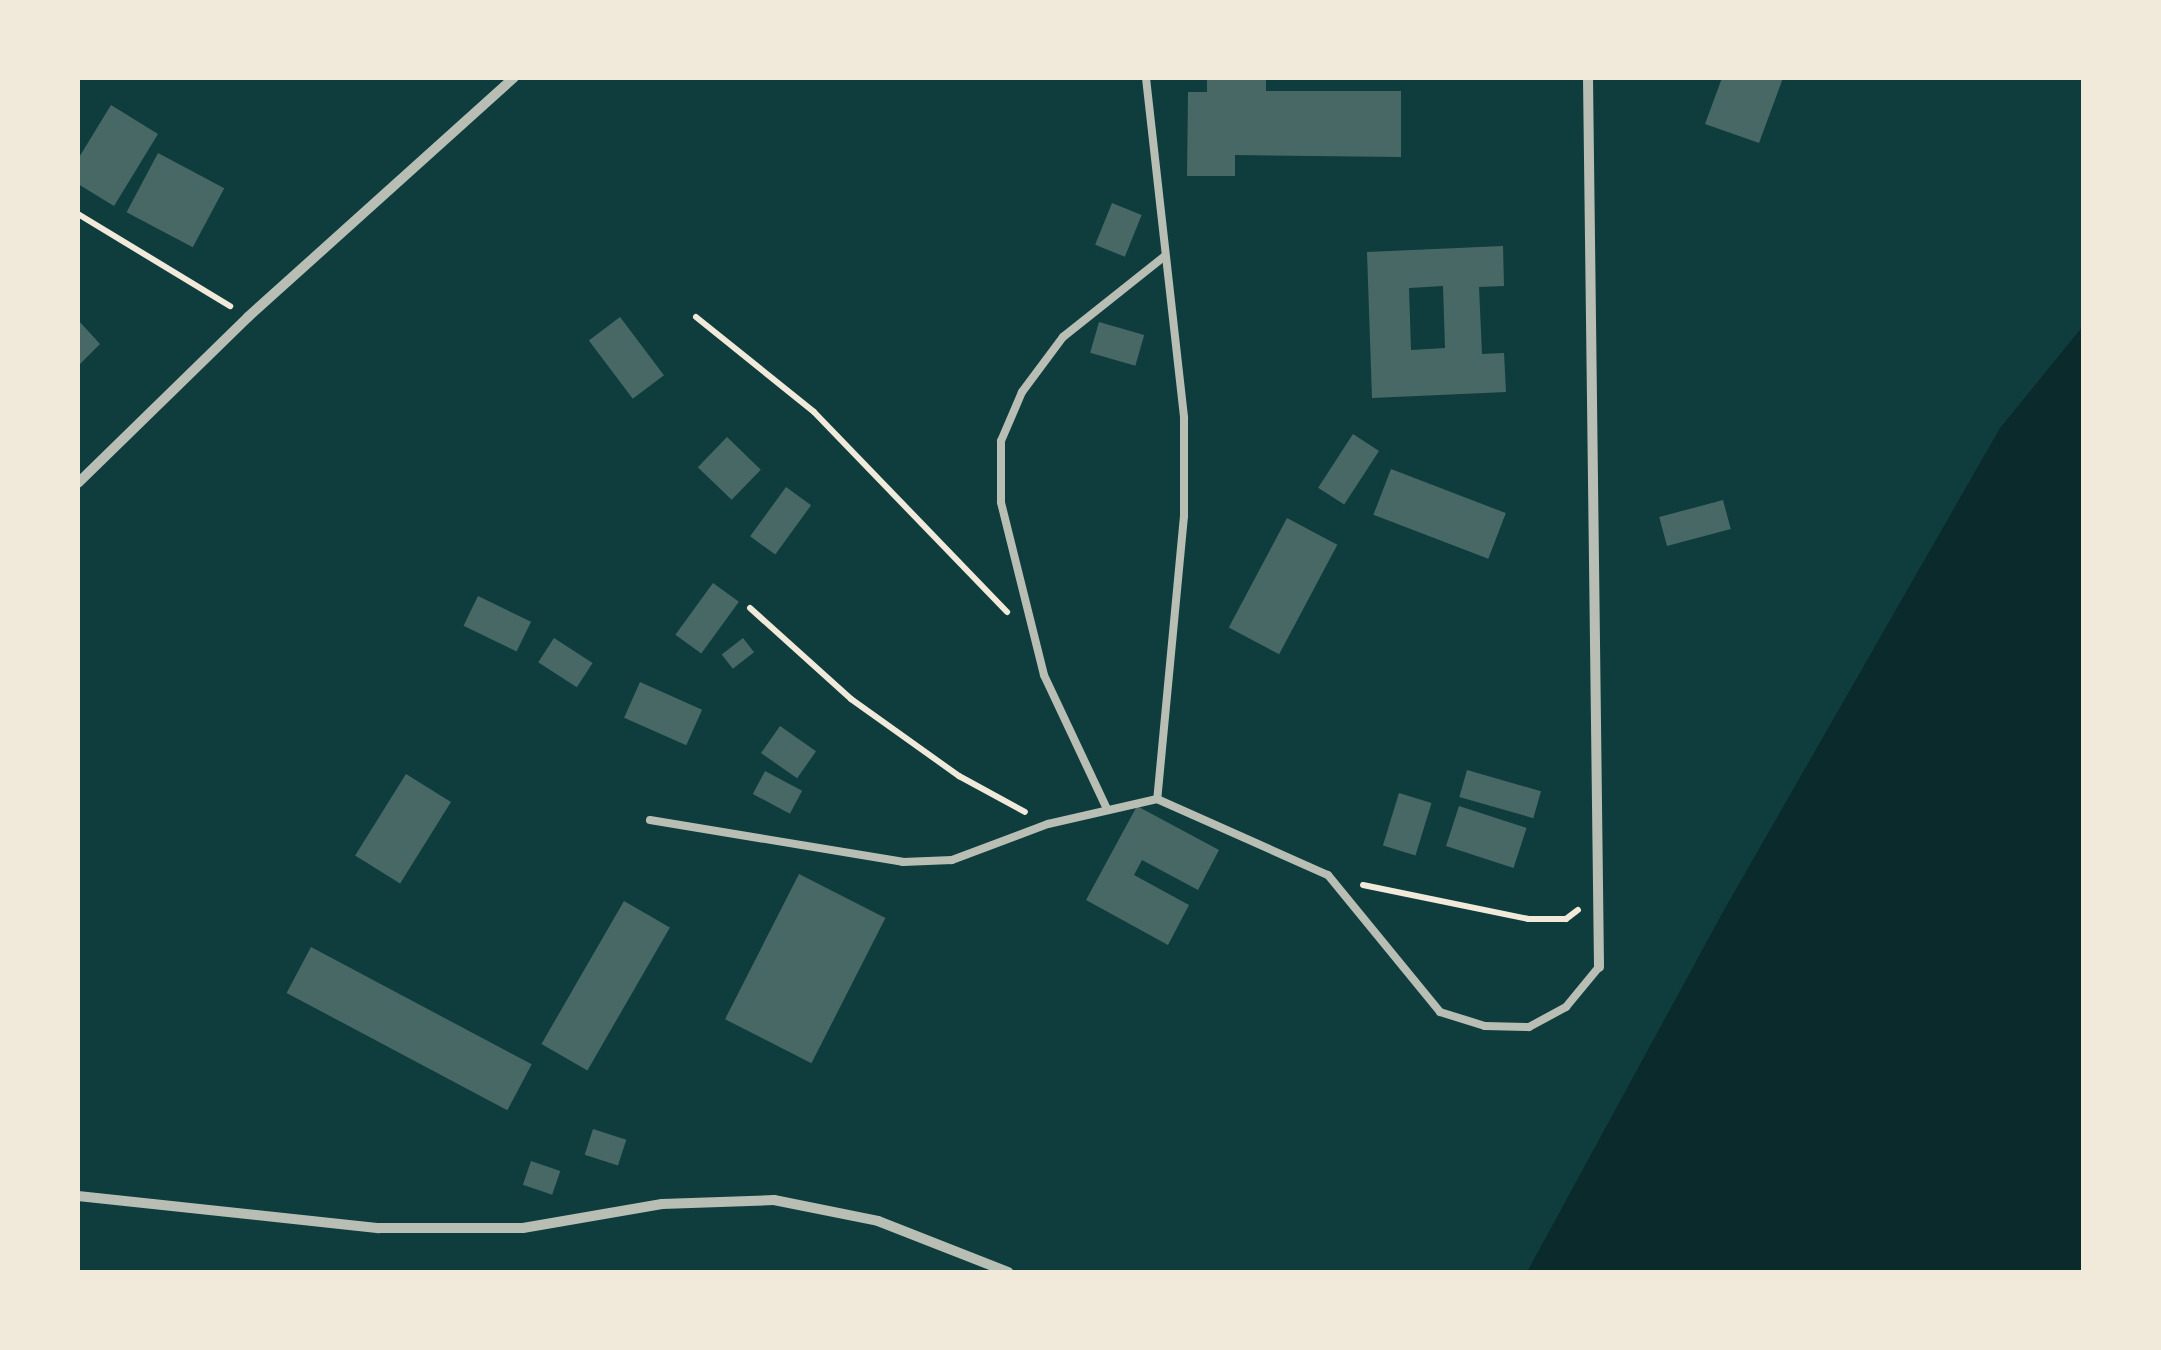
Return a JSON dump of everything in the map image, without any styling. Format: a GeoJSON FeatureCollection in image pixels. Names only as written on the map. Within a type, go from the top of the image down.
{"type":"FeatureCollection","features":[{"type":"Feature","properties":{"kind":"street"},"geometry":{"type":"LineString","coordinates":[[78,483],[248,317],[513,78]]}},
{"type":"Feature","properties":{"kind":"street"},"geometry":{"type":"LineString","coordinates":[[1588,78],[1599,966]]}},
{"type":"Feature","properties":{"kind":"street"},"geometry":{"type":"LineString","coordinates":[[78,1196],[379,1228],[523,1228],[662,1204],[774,1200],[878,1221],[1008,1272]]}},
{"type":"Feature","properties":{"kind":"lane"},"geometry":{"type":"LineString","coordinates":[[1146,78],[1184,418],[1184,516],[1157,800]]}},
{"type":"Feature","properties":{"kind":"lane"},"geometry":{"type":"LineString","coordinates":[[1107,810],[1044,675],[1001,502],[1001,441],[1022,392],[1064,337],[1165,256]]}},
{"type":"Feature","properties":{"kind":"lane"},"geometry":{"type":"LineString","coordinates":[[650,820],[903,862],[952,860],[1048,824],[1157,800],[1328,874],[1440,1012],[1485,1026],[1529,1027],[1566,1007],[1599,966]]}},
{"type":"Feature","properties":{"kind":"path"},"geometry":{"type":"LineString","coordinates":[[78,214],[248,317]]}},
{"type":"Feature","properties":{"kind":"path"},"geometry":{"type":"LineString","coordinates":[[696,317],[828,425],[946,555],[1034,636]]}},
{"type":"Feature","properties":{"kind":"path"},"geometry":{"type":"LineString","coordinates":[[750,608],[851,698],[960,776],[1048,824]]}},
{"type":"Feature","properties":{"kind":"path"},"geometry":{"type":"LineString","coordinates":[[1328,874],[1528,919],[1566,920],[1598,895]]}},
{"type":"Feature","properties":{"kind":"water"},"geometry":{"type":"Polygon","coordinates":[[[2083,326],[2083,1272],[1527,1272],[1724,910],[2000,428],[2083,326]]]}},
{"type":"Feature","properties":{"kind":"building"},"geometry":{"type":"Polygon","coordinates":[[[1207,78],[1266,78],[1266,91],[1401,91],[1401,157],[1235,155],[1235,176],[1187,176],[1188,92],[1207,92],[1207,78]]]}},
{"type":"Feature","properties":{"kind":"building"},"geometry":{"type":"Polygon","coordinates":[[[1722,78],[1783,78],[1759,143],[1705,124],[1722,78]]]}},
{"type":"Feature","properties":{"kind":"building"},"geometry":{"type":"Polygon","coordinates":[[[111,105],[158,134],[114,206],[78,184],[78,159],[111,105]]]}},
{"type":"Feature","properties":{"kind":"building"},"geometry":{"type":"Polygon","coordinates":[[[158,153],[224,188],[193,247],[127,212],[158,153]]]}},
{"type":"Feature","properties":{"kind":"building"},"geometry":{"type":"Polygon","coordinates":[[[1112,203],[1142,215],[1125,257],[1095,245],[1112,203]]]}},
{"type":"Feature","properties":{"kind":"building"},"geometry":{"type":"Polygon","coordinates":[[[1503,246],[1504,286],[1479,287],[1482,354],[1504,353],[1506,392],[1372,398],[1367,252],[1503,246]],[[1443,286],[1409,288],[1411,350],[1445,348],[1443,286]]]}},
{"type":"Feature","properties":{"kind":"building"},"geometry":{"type":"Polygon","coordinates":[[[620,317],[664,375],[633,399],[589,340],[620,317]]]}},
{"type":"Feature","properties":{"kind":"building"},"geometry":{"type":"Polygon","coordinates":[[[78,320],[100,344],[78,366],[78,320]]]}},
{"type":"Feature","properties":{"kind":"building"},"geometry":{"type":"Polygon","coordinates":[[[1099,322],[1144,335],[1135,366],[1090,353],[1099,322]]]}},
{"type":"Feature","properties":{"kind":"building"},"geometry":{"type":"Polygon","coordinates":[[[1353,434],[1379,451],[1344,505],[1318,488],[1353,434]]]}},
{"type":"Feature","properties":{"kind":"building"},"geometry":{"type":"Polygon","coordinates":[[[727,437],[761,470],[732,500],[698,467],[727,437]]]}},
{"type":"Feature","properties":{"kind":"building"},"geometry":{"type":"Polygon","coordinates":[[[1391,469],[1506,513],[1488,559],[1373,515],[1391,469]]]}},
{"type":"Feature","properties":{"kind":"building"},"geometry":{"type":"Polygon","coordinates":[[[786,487],[811,505],[775,555],[750,536],[786,487]]]}},
{"type":"Feature","properties":{"kind":"building"},"geometry":{"type":"Polygon","coordinates":[[[1723,500],[1731,529],[1667,546],[1659,517],[1723,500]]]}},
{"type":"Feature","properties":{"kind":"building"},"geometry":{"type":"Polygon","coordinates":[[[1287,518],[1337,545],[1279,654],[1229,627],[1287,518]]]}},
{"type":"Feature","properties":{"kind":"building"},"geometry":{"type":"Polygon","coordinates":[[[713,583],[739,602],[701,654],[675,635],[713,583]]]}},
{"type":"Feature","properties":{"kind":"building"},"geometry":{"type":"Polygon","coordinates":[[[478,596],[531,622],[517,652],[464,626],[478,596]]]}},
{"type":"Feature","properties":{"kind":"building"},"geometry":{"type":"Polygon","coordinates":[[[554,638],[593,663],[577,687],[538,662],[554,638]]]}},
{"type":"Feature","properties":{"kind":"building"},"geometry":{"type":"Polygon","coordinates":[[[743,638],[754,652],[733,669],[722,655],[743,638]]]}},
{"type":"Feature","properties":{"kind":"building"},"geometry":{"type":"Polygon","coordinates":[[[640,682],[702,710],[686,745],[624,718],[640,682]]]}},
{"type":"Feature","properties":{"kind":"building"},"geometry":{"type":"Polygon","coordinates":[[[780,726],[816,751],[797,778],[761,753],[780,726]]]}},
{"type":"Feature","properties":{"kind":"building"},"geometry":{"type":"Polygon","coordinates":[[[1467,770],[1541,791],[1533,818],[1459,797],[1467,770]]]}},
{"type":"Feature","properties":{"kind":"building"},"geometry":{"type":"Polygon","coordinates":[[[765,771],[802,791],[790,814],[753,794],[765,771]]]}},
{"type":"Feature","properties":{"kind":"building"},"geometry":{"type":"Polygon","coordinates":[[[406,774],[451,802],[400,883],[355,855],[406,774]]]}},
{"type":"Feature","properties":{"kind":"building"},"geometry":{"type":"Polygon","coordinates":[[[1399,793],[1432,803],[1415,856],[1383,846],[1399,793]]]}},
{"type":"Feature","properties":{"kind":"building"},"geometry":{"type":"Polygon","coordinates":[[[1137,806],[1219,850],[1198,890],[1142,860],[1134,875],[1189,905],[1168,945],[1086,900],[1137,806]]]}},
{"type":"Feature","properties":{"kind":"building"},"geometry":{"type":"Polygon","coordinates":[[[1459,806],[1527,828],[1514,868],[1446,846],[1459,806]]]}},
{"type":"Feature","properties":{"kind":"building"},"geometry":{"type":"Polygon","coordinates":[[[799,874],[885,918],[811,1063],[725,1019],[799,874]]]}},
{"type":"Feature","properties":{"kind":"building"},"geometry":{"type":"Polygon","coordinates":[[[624,901],[670,927],[587,1070],[542,1044],[624,901]]]}},
{"type":"Feature","properties":{"kind":"building"},"geometry":{"type":"Polygon","coordinates":[[[311,947],[532,1064],[507,1110],[287,993],[311,947]]]}},
{"type":"Feature","properties":{"kind":"building"},"geometry":{"type":"Polygon","coordinates":[[[593,1129],[626,1140],[618,1165],[585,1155],[593,1129]]]}},
{"type":"Feature","properties":{"kind":"building"},"geometry":{"type":"Polygon","coordinates":[[[531,1161],[560,1171],[552,1195],[523,1185],[531,1161]]]}}]}
